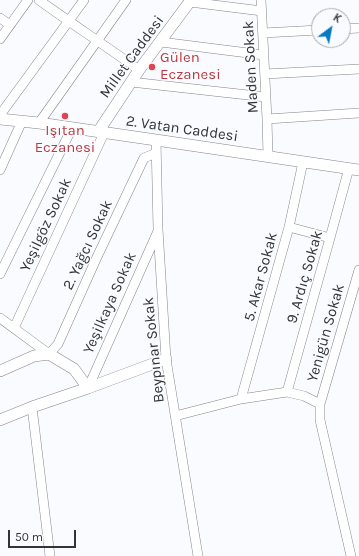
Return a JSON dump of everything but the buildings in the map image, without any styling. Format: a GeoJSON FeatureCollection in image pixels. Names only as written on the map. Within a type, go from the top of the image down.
{"type":"FeatureCollection","features":[{"type":"Feature","properties":{"kind":"main road","name":"Millet Caddesi"},"geometry":{"type":"LineString","coordinates":[[101,132],[139,70],[190,1]]}},
{"type":"Feature","properties":{"kind":"main road","name":"2. Vatan Caddesi"},"geometry":{"type":"LineString","coordinates":[[0,119],[39,123],[354,169]]}},
{"type":"Feature","properties":{"kind":"main road"},"geometry":{"type":"LineString","coordinates":[[0,371],[34,356],[49,354],[74,369],[88,388]]}},
{"type":"Feature","properties":{"kind":"main road"},"geometry":{"type":"LineString","coordinates":[[0,420],[166,359]]}},
{"type":"Feature","properties":{"kind":"street"},"geometry":{"type":"LineString","coordinates":[[0,39],[28,0]]}},
{"type":"Feature","properties":{"kind":"street"},"geometry":{"type":"LineString","coordinates":[[39,0],[68,21],[98,39],[139,70]]}},
{"type":"Feature","properties":{"kind":"street"},"geometry":{"type":"LineString","coordinates":[[0,115],[84,0]]}},
{"type":"Feature","properties":{"kind":"street"},"geometry":{"type":"LineString","coordinates":[[39,123],[126,0]]}},
{"type":"Feature","properties":{"kind":"street","name":"Maden Sokak"},"geometry":{"type":"LineString","coordinates":[[261,0],[268,156]]}},
{"type":"Feature","properties":{"kind":"street"},"geometry":{"type":"LineString","coordinates":[[190,1],[262,11]]}},
{"type":"Feature","properties":{"kind":"street"},"geometry":{"type":"LineString","coordinates":[[0,18],[10,26]]}},
{"type":"Feature","properties":{"kind":"street"},"geometry":{"type":"LineString","coordinates":[[263,33],[311,30]]}},
{"type":"Feature","properties":{"kind":"street"},"geometry":{"type":"LineString","coordinates":[[161,42],[264,55]]}},
{"type":"Feature","properties":{"kind":"street"},"geometry":{"type":"LineString","coordinates":[[265,74],[359,69]]}},
{"type":"Feature","properties":{"kind":"street"},"geometry":{"type":"LineString","coordinates":[[131,82],[266,97]]}},
{"type":"Feature","properties":{"kind":"street"},"geometry":{"type":"LineString","coordinates":[[267,119],[359,113]]}},
{"type":"Feature","properties":{"kind":"street"},"geometry":{"type":"LineString","coordinates":[[0,170],[22,121]]}},
{"type":"Feature","properties":{"kind":"street"},"geometry":{"type":"LineString","coordinates":[[0,274],[72,128]]}},
{"type":"Feature","properties":{"kind":"street","name":"Yeşilgöz Sokak"},"geometry":{"type":"LineString","coordinates":[[14,328],[101,132]]}},
{"type":"Feature","properties":{"kind":"street","name":"Beypınar Sokak"},"geometry":{"type":"LineString","coordinates":[[156,140],[158,229],[166,359],[198,556]]}},
{"type":"Feature","properties":{"kind":"street","name":"2. Yağcı Sokak"},"geometry":{"type":"LineString","coordinates":[[49,354],[58,344],[144,158],[156,153]]}},
{"type":"Feature","properties":{"kind":"street","name":"5. Akar Sokak"},"geometry":{"type":"LineString","coordinates":[[241,399],[289,227],[303,162]]}},
{"type":"Feature","properties":{"kind":"street","name":"9. Ardıç Sokak"},"geometry":{"type":"LineString","coordinates":[[287,392],[330,238],[354,169]]}},
{"type":"Feature","properties":{"kind":"street"},"geometry":{"type":"LineString","coordinates":[[289,227],[330,238]]}},
{"type":"Feature","properties":{"kind":"street","name":"Yeşilkaya Sokak"},"geometry":{"type":"LineString","coordinates":[[88,388],[158,229]]}},
{"type":"Feature","properties":{"kind":"street","name":"Yenigün Sokak"},"geometry":{"type":"LineString","coordinates":[[351,556],[320,420],[320,404],[359,270]]}},
{"type":"Feature","properties":{"kind":"street"},"geometry":{"type":"LineString","coordinates":[[0,318],[49,354]]}},
{"type":"Feature","properties":{"kind":"street"},"geometry":{"type":"LineString","coordinates":[[175,416],[241,399],[287,392],[304,396],[320,404]]}},
{"type":"Feature","properties":{"kind":"street"},"geometry":{"type":"LineString","coordinates":[[32,407],[50,556]]}},
{"type":"Feature","properties":{"kind":"place","name":"Gülen Eczanesi"},"geometry":{"type":"Point","coordinates":[152,67]}},
{"type":"Feature","properties":{"kind":"place","name":"Işıtan Eczanesi"},"geometry":{"type":"Point","coordinates":[65,116]}}]}
